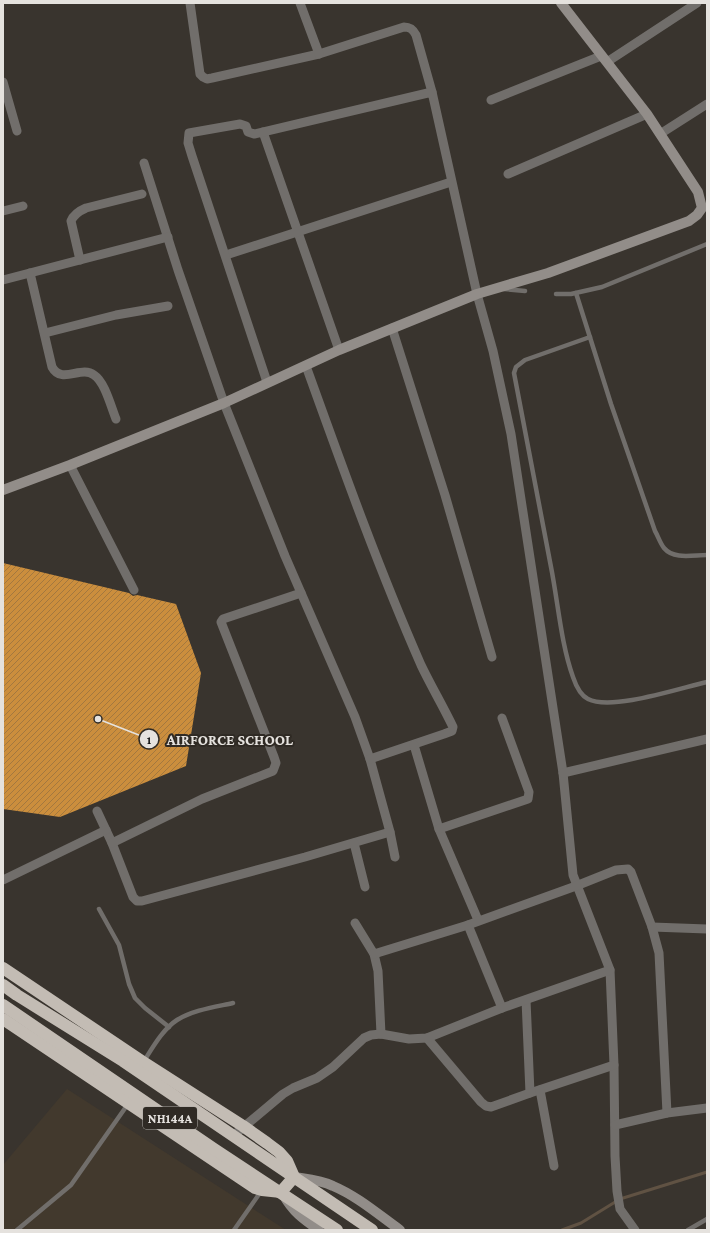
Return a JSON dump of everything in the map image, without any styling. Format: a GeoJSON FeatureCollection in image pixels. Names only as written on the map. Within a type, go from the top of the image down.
{"type":"FeatureCollection","features":[{"type":"Feature","properties":{"kind":"highway"},"geometry":{"type":"LineString","coordinates":[[3,968],[140,1066],[243,1126],[279,1152],[287,1161],[294,1177],[281,1192]]}},
{"type":"Feature","properties":{"kind":"highway","name":"NH144A"},"geometry":{"type":"LineString","coordinates":[[3,985],[140,1066],[234,1135],[372,1230]]}},
{"type":"Feature","properties":{"kind":"highway","name":"NH144A"},"geometry":{"type":"LineString","coordinates":[[3,1005],[132,1098],[264,1187],[281,1192],[337,1230]]}},
{"type":"Feature","properties":{"kind":"highway"},"geometry":{"type":"LineString","coordinates":[[3,1019],[132,1098]]}},
{"type":"Feature","properties":{"kind":"street"},"geometry":{"type":"LineString","coordinates":[[190,3],[200,74],[207,79],[226,76],[319,54],[397,28],[409,27],[416,35],[432,92],[451,182],[477,294],[493,351],[511,434],[564,774],[573,875],[610,970],[617,1191],[620,1209],[635,1230]]}},
{"type":"Feature","properties":{"kind":"street"},"geometry":{"type":"LineString","coordinates":[[300,3],[319,54]]}},
{"type":"Feature","properties":{"kind":"street"},"geometry":{"type":"LineString","coordinates":[[3,490],[70,465],[224,403],[339,350],[477,294],[548,273],[688,221],[697,215],[705,207],[698,192],[647,114],[561,3]]}},
{"type":"Feature","properties":{"kind":"street"},"geometry":{"type":"LineString","coordinates":[[491,100],[604,59],[696,3]]}},
{"type":"Feature","properties":{"kind":"street"},"geometry":{"type":"LineString","coordinates":[[3,82],[17,131]]}},
{"type":"Feature","properties":{"kind":"street"},"geometry":{"type":"LineString","coordinates":[[267,382],[192,156],[188,143],[189,133],[240,124],[246,126],[250,134],[254,134],[432,92]]}},
{"type":"Feature","properties":{"kind":"street"},"geometry":{"type":"LineString","coordinates":[[660,134],[707,104]]}},
{"type":"Feature","properties":{"kind":"street"},"geometry":{"type":"LineString","coordinates":[[508,174],[647,114]]}},
{"type":"Feature","properties":{"kind":"street"},"geometry":{"type":"LineString","coordinates":[[263,132],[339,350]]}},
{"type":"Feature","properties":{"kind":"street"},"geometry":{"type":"LineString","coordinates":[[144,163],[224,403],[301,593],[355,717],[370,759],[390,832],[395,857]]}},
{"type":"Feature","properties":{"kind":"street"},"geometry":{"type":"LineString","coordinates":[[226,255],[451,182]]}},
{"type":"Feature","properties":{"kind":"street"},"geometry":{"type":"LineString","coordinates":[[80,260],[72,221],[73,217],[80,210],[142,194]]}},
{"type":"Feature","properties":{"kind":"street"},"geometry":{"type":"LineString","coordinates":[[3,212],[22,206]]}},
{"type":"Feature","properties":{"kind":"street"},"geometry":{"type":"LineString","coordinates":[[3,280],[168,237]]}},
{"type":"Feature","properties":{"kind":"street"},"geometry":{"type":"LineString","coordinates":[[30,274],[52,368],[55,372],[61,375],[84,372],[90,372],[96,375],[102,383],[116,419]]}},
{"type":"Feature","properties":{"kind":"street"},"geometry":{"type":"LineString","coordinates":[[45,333],[116,315],[168,306]]}},
{"type":"Feature","properties":{"kind":"street"},"geometry":{"type":"LineString","coordinates":[[392,328],[445,495],[492,657]]}},
{"type":"Feature","properties":{"kind":"street"},"geometry":{"type":"LineString","coordinates":[[306,366],[389,589],[422,666],[453,728],[452,731],[370,759]]}},
{"type":"Feature","properties":{"kind":"street"},"geometry":{"type":"LineString","coordinates":[[70,465],[134,590]]}},
{"type":"Feature","properties":{"kind":"street"},"geometry":{"type":"LineString","coordinates":[[112,843],[202,799],[273,771],[276,763],[274,757],[221,622],[223,619],[301,593]]}},
{"type":"Feature","properties":{"kind":"street"},"geometry":{"type":"LineString","coordinates":[[439,829],[528,799],[529,792],[502,718]]}},
{"type":"Feature","properties":{"kind":"street"},"geometry":{"type":"LineString","coordinates":[[564,774],[707,739]]}},
{"type":"Feature","properties":{"kind":"street"},"geometry":{"type":"LineString","coordinates":[[414,745],[439,829],[478,920]]}},
{"type":"Feature","properties":{"kind":"street"},"geometry":{"type":"LineString","coordinates":[[97,811],[112,843],[133,897],[137,901],[142,901],[390,832]]}},
{"type":"Feature","properties":{"kind":"street"},"geometry":{"type":"LineString","coordinates":[[3,880],[106,830]]}},
{"type":"Feature","properties":{"kind":"street"},"geometry":{"type":"LineString","coordinates":[[354,843],[365,887]]}},
{"type":"Feature","properties":{"kind":"street"},"geometry":{"type":"LineString","coordinates":[[374,954],[468,925],[478,920],[576,886],[616,870],[628,869],[631,872],[652,927],[659,953],[661,1018],[667,1113]]}},
{"type":"Feature","properties":{"kind":"street"},"geometry":{"type":"LineString","coordinates":[[355,923],[374,954],[378,971],[381,1034]]}},
{"type":"Feature","properties":{"kind":"street"},"geometry":{"type":"LineString","coordinates":[[468,925],[502,1008]]}},
{"type":"Feature","properties":{"kind":"street"},"geometry":{"type":"LineString","coordinates":[[652,927],[707,929]]}},
{"type":"Feature","properties":{"kind":"street"},"geometry":{"type":"LineString","coordinates":[[234,1135],[283,1094],[317,1078],[334,1067],[364,1038],[370,1035],[381,1034],[409,1039],[427,1038],[502,1008],[610,970]]}},
{"type":"Feature","properties":{"kind":"street"},"geometry":{"type":"LineString","coordinates":[[526,1000],[530,1093]]}},
{"type":"Feature","properties":{"kind":"street"},"geometry":{"type":"LineString","coordinates":[[427,1038],[481,1102],[486,1106],[491,1107],[614,1065]]}},
{"type":"Feature","properties":{"kind":"street"},"geometry":{"type":"LineString","coordinates":[[540,1090],[554,1166]]}},
{"type":"Feature","properties":{"kind":"street"},"geometry":{"type":"LineString","coordinates":[[615,1125],[667,1113],[707,1108]]}},
{"type":"Feature","properties":{"kind":"street"},"geometry":{"type":"LineString","coordinates":[[294,1177],[323,1182],[334,1186],[353,1197],[400,1230]]}},
{"type":"Feature","properties":{"kind":"street"},"geometry":{"type":"LineString","coordinates":[[281,1192],[296,1213],[319,1230]]}},
{"type":"Feature","properties":{"kind":"lane"},"geometry":{"type":"LineString","coordinates":[[556,294],[576,293],[602,287],[707,244]]}},
{"type":"Feature","properties":{"kind":"lane"},"geometry":{"type":"LineString","coordinates":[[496,288],[525,292]]}},
{"type":"Feature","properties":{"kind":"lane"},"geometry":{"type":"LineString","coordinates":[[576,293],[611,404],[655,531],[664,548],[670,554],[675,556],[707,555]]}},
{"type":"Feature","properties":{"kind":"lane"},"geometry":{"type":"LineString","coordinates":[[590,337],[525,360],[516,368],[514,373],[550,561],[561,629],[573,676],[580,692],[588,699],[605,702],[627,702],[707,682]]}},
{"type":"Feature","properties":{"kind":"lane"},"geometry":{"type":"LineString","coordinates":[[99,909],[119,945],[129,984],[135,998],[169,1027]]}},
{"type":"Feature","properties":{"kind":"lane"},"geometry":{"type":"LineString","coordinates":[[140,1066],[161,1037],[176,1020],[191,1014],[233,1003]]}},
{"type":"Feature","properties":{"kind":"lane"},"geometry":{"type":"LineString","coordinates":[[17,1230],[71,1185],[132,1098]]}},
{"type":"Feature","properties":{"kind":"lane"},"geometry":{"type":"LineString","coordinates":[[234,1230],[264,1187]]}},
{"type":"Feature","properties":{"kind":"lane"},"geometry":{"type":"LineString","coordinates":[[688,1230],[707,1218]]}},
{"type":"Feature","properties":{"kind":"shaded area"},"geometry":{"type":"Polygon","coordinates":[[[67,1089],[286,1230],[3,1230],[3,1165],[67,1089]]]}},
{"type":"Feature","properties":{"kind":"building"},"geometry":{"type":"Polygon","coordinates":[[[3,563],[129,593],[133,596],[137,595],[176,604],[201,673],[186,766],[60,817],[3,809],[3,563]]]}},
{"type":"Feature","properties":{"kind":"waterway"},"geometry":{"type":"LineString","coordinates":[[562,1230],[581,1223],[620,1199],[707,1172]]}},
{"type":"Feature","properties":{"kind":"place","name":"AIRFORCE SCHOOL"},"geometry":{"type":"Point","coordinates":[98,719]}}]}
